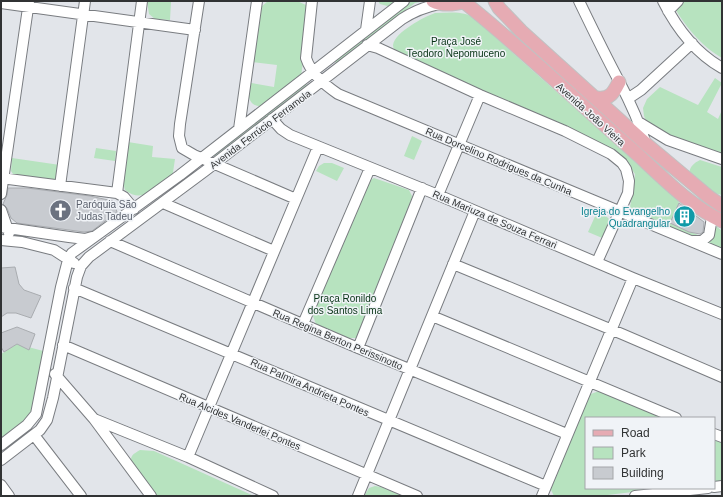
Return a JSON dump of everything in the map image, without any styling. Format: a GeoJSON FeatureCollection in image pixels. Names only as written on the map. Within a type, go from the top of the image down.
{"type":"FeatureCollection","features":[{"type":"Feature","properties":{"kind":"main road","name":"Avenida João Vieira"},"geometry":{"type":"LineString","coordinates":[[436,2],[465,1],[656,172],[697,206],[717,219]]}},
{"type":"Feature","properties":{"kind":"main road","name":"Avenida João Vieira"},"geometry":{"type":"LineString","coordinates":[[495,1],[499,8],[521,31],[597,98],[646,144],[709,197],[722,206]]}},
{"type":"Feature","properties":{"kind":"main road"},"geometry":{"type":"LineString","coordinates":[[597,98],[606,98],[612,94],[619,82]]}},
{"type":"Feature","properties":{"kind":"main road"},"geometry":{"type":"LineString","coordinates":[[709,197],[722,199]]}},
{"type":"Feature","properties":{"kind":"street"},"geometry":{"type":"LineString","coordinates":[[60,186],[85,1]]}},
{"type":"Feature","properties":{"kind":"street"},"geometry":{"type":"LineString","coordinates":[[117,193],[142,1]]}},
{"type":"Feature","properties":{"kind":"street"},"geometry":{"type":"LineString","coordinates":[[199,1],[196,30],[179,136],[182,148],[187,152],[296,199]]}},
{"type":"Feature","properties":{"kind":"street"},"geometry":{"type":"LineString","coordinates":[[239,129],[257,1]]}},
{"type":"Feature","properties":{"kind":"street"},"geometry":{"type":"LineString","coordinates":[[312,1],[306,58],[308,65],[313,72]]}},
{"type":"Feature","properties":{"kind":"street"},"geometry":{"type":"LineString","coordinates":[[366,30],[370,1]]}},
{"type":"Feature","properties":{"kind":"street","name":"Avenida Ferrúcio Ferramola"},"geometry":{"type":"LineString","coordinates":[[76,249],[134,209],[202,158],[404,1]]}},
{"type":"Feature","properties":{"kind":"street"},"geometry":{"type":"LineString","coordinates":[[579,1],[619,82],[629,98],[640,123],[646,144]]}},
{"type":"Feature","properties":{"kind":"street"},"geometry":{"type":"LineString","coordinates":[[663,1],[679,28],[692,43],[716,65],[722,68]]}},
{"type":"Feature","properties":{"kind":"street"},"geometry":{"type":"LineString","coordinates":[[668,11],[678,1]]}},
{"type":"Feature","properties":{"kind":"street","name":"Avenida Ferrúcio Ferramola"},"geometry":{"type":"LineString","coordinates":[[83,264],[100,247],[215,163],[322,82],[367,45],[413,11],[436,2]]}},
{"type":"Feature","properties":{"kind":"street"},"geometry":{"type":"LineString","coordinates":[[1,3],[28,4],[84,14],[196,30]]}},
{"type":"Feature","properties":{"kind":"street"},"geometry":{"type":"LineString","coordinates":[[1,194],[28,4]]}},
{"type":"Feature","properties":{"kind":"street"},"geometry":{"type":"LineString","coordinates":[[387,31],[384,36],[383,43],[388,53]]}},
{"type":"Feature","properties":{"kind":"street"},"geometry":{"type":"LineString","coordinates":[[629,98],[641,90],[692,43]]}},
{"type":"Feature","properties":{"kind":"street"},"geometry":{"type":"LineString","coordinates":[[367,45],[378,48],[480,95],[565,131],[611,154],[622,163],[626,169],[629,181],[628,193],[597,262]]}},
{"type":"Feature","properties":{"kind":"street","name":"Rua Dorcelino Rodrigues da Cunha"},"geometry":{"type":"LineString","coordinates":[[313,72],[322,82],[338,94],[349,99],[722,254]]}},
{"type":"Feature","properties":{"kind":"street"},"geometry":{"type":"LineString","coordinates":[[438,195],[480,95]]}},
{"type":"Feature","properties":{"kind":"street","name":"Rua Mariuza de Souza Ferrari"},"geometry":{"type":"LineString","coordinates":[[272,119],[280,129],[290,136],[422,188],[633,278],[722,314]]}},
{"type":"Feature","properties":{"kind":"street"},"geometry":{"type":"LineString","coordinates":[[640,123],[668,140],[722,159]]}},
{"type":"Feature","properties":{"kind":"street"},"geometry":{"type":"LineString","coordinates":[[188,457],[318,147]]}},
{"type":"Feature","properties":{"kind":"street"},"geometry":{"type":"LineString","coordinates":[[303,324],[370,168]]}},
{"type":"Feature","properties":{"kind":"street"},"geometry":{"type":"LineString","coordinates":[[3,178],[117,193],[124,197],[134,209]]}},
{"type":"Feature","properties":{"kind":"street"},"geometry":{"type":"LineString","coordinates":[[358,348],[422,188]]}},
{"type":"Feature","properties":{"kind":"street"},"geometry":{"type":"LineString","coordinates":[[162,202],[274,251]]}},
{"type":"Feature","properties":{"kind":"street"},"geometry":{"type":"LineString","coordinates":[[1,210],[4,227],[12,241]]}},
{"type":"Feature","properties":{"kind":"street"},"geometry":{"type":"LineString","coordinates":[[358,496],[475,211]]}},
{"type":"Feature","properties":{"kind":"street"},"geometry":{"type":"LineString","coordinates":[[691,241],[702,241],[709,235],[717,219]]}},
{"type":"Feature","properties":{"kind":"street"},"geometry":{"type":"LineString","coordinates":[[4,227],[85,239],[94,237]]}},
{"type":"Feature","properties":{"kind":"street"},"geometry":{"type":"LineString","coordinates":[[1,460],[34,435],[47,420],[74,288],[83,264],[81,254],[59,236]]}},
{"type":"Feature","properties":{"kind":"street"},"geometry":{"type":"LineString","coordinates":[[1,240],[34,245],[54,250],[68,260],[83,264]]}},
{"type":"Feature","properties":{"kind":"street","name":"Rua Regina Berton Perissinotto"},"geometry":{"type":"LineString","coordinates":[[110,241],[358,348],[567,434]]}},
{"type":"Feature","properties":{"kind":"street"},"geometry":{"type":"LineString","coordinates":[[1,445],[27,425],[36,414],[61,287],[68,260],[76,249]]}},
{"type":"Feature","properties":{"kind":"street"},"geometry":{"type":"LineString","coordinates":[[453,264],[611,329],[722,377]]}},
{"type":"Feature","properties":{"kind":"street"},"geometry":{"type":"LineString","coordinates":[[542,496],[633,278]]}},
{"type":"Feature","properties":{"kind":"street","name":"Rua Palmira Andrieta Pontes"},"geometry":{"type":"LineString","coordinates":[[74,288],[232,352],[389,421],[546,486]]}},
{"type":"Feature","properties":{"kind":"street"},"geometry":{"type":"LineString","coordinates":[[432,316],[674,417]]}},
{"type":"Feature","properties":{"kind":"street","name":"Rua Alcides Vanderlei Pontes"},"geometry":{"type":"LineString","coordinates":[[63,345],[417,496]]}},
{"type":"Feature","properties":{"kind":"street"},"geometry":{"type":"LineString","coordinates":[[46,367],[52,370],[94,419],[151,496]]}},
{"type":"Feature","properties":{"kind":"street"},"geometry":{"type":"LineString","coordinates":[[94,419],[188,457],[273,496]]}},
{"type":"Feature","properties":{"kind":"street"},"geometry":{"type":"LineString","coordinates":[[34,435],[81,496]]}},
{"type":"Feature","properties":{"kind":"street"},"geometry":{"type":"LineString","coordinates":[[1,485],[10,496]]}},
{"type":"Feature","properties":{"kind":"street"},"geometry":{"type":"LineString","coordinates":[[635,496],[699,489]]}},
{"type":"Feature","properties":{"kind":"green space"},"geometry":{"type":"Polygon","coordinates":[[[147,1],[171,2],[170,20],[155,19],[149,14],[147,1]]]}},
{"type":"Feature","properties":{"kind":"green space"},"geometry":{"type":"Polygon","coordinates":[[[268,1],[297,1],[306,5],[309,12],[301,77],[265,107],[260,107],[252,103],[250,100],[249,93],[251,83],[274,87],[277,65],[253,62],[261,7],[268,1]]]}},
{"type":"Feature","properties":{"kind":"green space"},"geometry":{"type":"Polygon","coordinates":[[[378,1],[402,1],[391,7],[380,4],[378,1]]]}},
{"type":"Feature","properties":{"kind":"green space"},"geometry":{"type":"Polygon","coordinates":[[[411,1],[424,1],[415,3],[336,63],[333,60],[411,1]]]}},
{"type":"Feature","properties":{"kind":"green space"},"geometry":{"type":"Polygon","coordinates":[[[671,1],[722,1],[722,58],[707,47],[686,26],[671,1]]]}},
{"type":"Feature","properties":{"kind":"green space","name":"Praça José Teodoro Nepomuceno"},"geometry":{"type":"Polygon","coordinates":[[[435,13],[461,13],[475,19],[678,200],[679,203],[670,223],[698,235],[705,235],[700,242],[631,215],[630,207],[635,174],[627,163],[567,129],[394,51],[393,45],[395,40],[404,30],[417,21],[435,13]]]}},
{"type":"Feature","properties":{"kind":"green space"},"geometry":{"type":"Polygon","coordinates":[[[715,78],[722,83],[707,112],[718,119],[722,110],[722,156],[677,140],[647,123],[643,108],[647,99],[660,87],[698,105],[715,78]]]}},
{"type":"Feature","properties":{"kind":"green space"},"geometry":{"type":"Polygon","coordinates":[[[304,81],[307,85],[215,156],[212,156],[304,81]]]}},
{"type":"Feature","properties":{"kind":"green space"},"geometry":{"type":"Polygon","coordinates":[[[412,136],[422,141],[414,160],[404,156],[412,136]]]}},
{"type":"Feature","properties":{"kind":"green space"},"geometry":{"type":"Polygon","coordinates":[[[128,142],[153,146],[152,157],[175,159],[172,179],[155,190],[143,195],[131,194],[125,190],[124,173],[128,142]]]}},
{"type":"Feature","properties":{"kind":"green space"},"geometry":{"type":"Polygon","coordinates":[[[96,148],[116,151],[115,161],[94,158],[96,148]]]}},
{"type":"Feature","properties":{"kind":"green space"},"geometry":{"type":"Polygon","coordinates":[[[12,158],[60,165],[55,181],[15,177],[11,171],[12,158]]]}},
{"type":"Feature","properties":{"kind":"green space"},"geometry":{"type":"Polygon","coordinates":[[[700,160],[722,167],[722,195],[714,193],[689,174],[693,165],[700,160]]]}},
{"type":"Feature","properties":{"kind":"green space"},"geometry":{"type":"Polygon","coordinates":[[[324,163],[332,163],[344,168],[337,181],[316,171],[319,166],[324,163]]]}},
{"type":"Feature","properties":{"kind":"green space","name":"Praça Ronildo dos Santos Lima"},"geometry":{"type":"Polygon","coordinates":[[[374,178],[409,190],[412,196],[411,204],[361,333],[356,338],[348,338],[316,324],[313,316],[317,303],[369,181],[374,178]]]}},
{"type":"Feature","properties":{"kind":"green space"},"geometry":{"type":"Polygon","coordinates":[[[597,212],[606,216],[611,221],[607,240],[588,232],[597,212]]]}},
{"type":"Feature","properties":{"kind":"green space"},"geometry":{"type":"Polygon","coordinates":[[[716,226],[722,231],[722,250],[705,243],[714,234],[716,226]]]}},
{"type":"Feature","properties":{"kind":"green space"},"geometry":{"type":"Polygon","coordinates":[[[17,344],[47,352],[34,416],[1,442],[1,354],[17,344]]]}},
{"type":"Feature","properties":{"kind":"green space"},"geometry":{"type":"Polygon","coordinates":[[[599,391],[662,417],[585,417],[585,489],[658,489],[599,496],[554,496],[550,488],[586,400],[591,394],[599,391]]]}},
{"type":"Feature","properties":{"kind":"green space"},"geometry":{"type":"Polygon","coordinates":[[[715,440],[722,443],[722,481],[715,482],[715,440]]]}},
{"type":"Feature","properties":{"kind":"green space"},"geometry":{"type":"Polygon","coordinates":[[[140,450],[154,451],[254,496],[154,496],[138,476],[132,465],[132,456],[140,450]]]}},
{"type":"Feature","properties":{"kind":"green space"},"geometry":{"type":"Polygon","coordinates":[[[375,486],[403,496],[364,496],[369,488],[375,486]]]}},
{"type":"Feature","properties":{"kind":"building","name":"Paróquia São Judas Tadeu"},"geometry":{"type":"Polygon","coordinates":[[[8,188],[27,188],[90,196],[113,201],[117,212],[92,231],[84,232],[17,223],[11,218],[7,208],[3,204],[8,188]]]}},
{"type":"Feature","properties":{"kind":"building","name":"Igreja do Evangelho Quadrangular"},"geometry":{"type":"Polygon","coordinates":[[[679,203],[704,222],[703,232],[700,234],[689,232],[670,223],[679,203]]]}},
{"type":"Feature","properties":{"kind":"building"},"geometry":{"type":"Polygon","coordinates":[[[15,267],[19,284],[24,290],[41,296],[31,318],[16,313],[7,313],[1,317],[1,268],[15,267]]]}},
{"type":"Feature","properties":{"kind":"building"},"geometry":{"type":"Polygon","coordinates":[[[17,327],[35,334],[29,350],[17,344],[4,352],[1,347],[1,333],[17,327]]]}},
{"type":"Feature","properties":{"kind":"place","name":"Paróquia São Judas Tadeu"},"geometry":{"type":"Point","coordinates":[61,210]}},
{"type":"Feature","properties":{"kind":"place","name":"Igreja do Evangelho Quadrangular"},"geometry":{"type":"Point","coordinates":[685,217]}}]}
